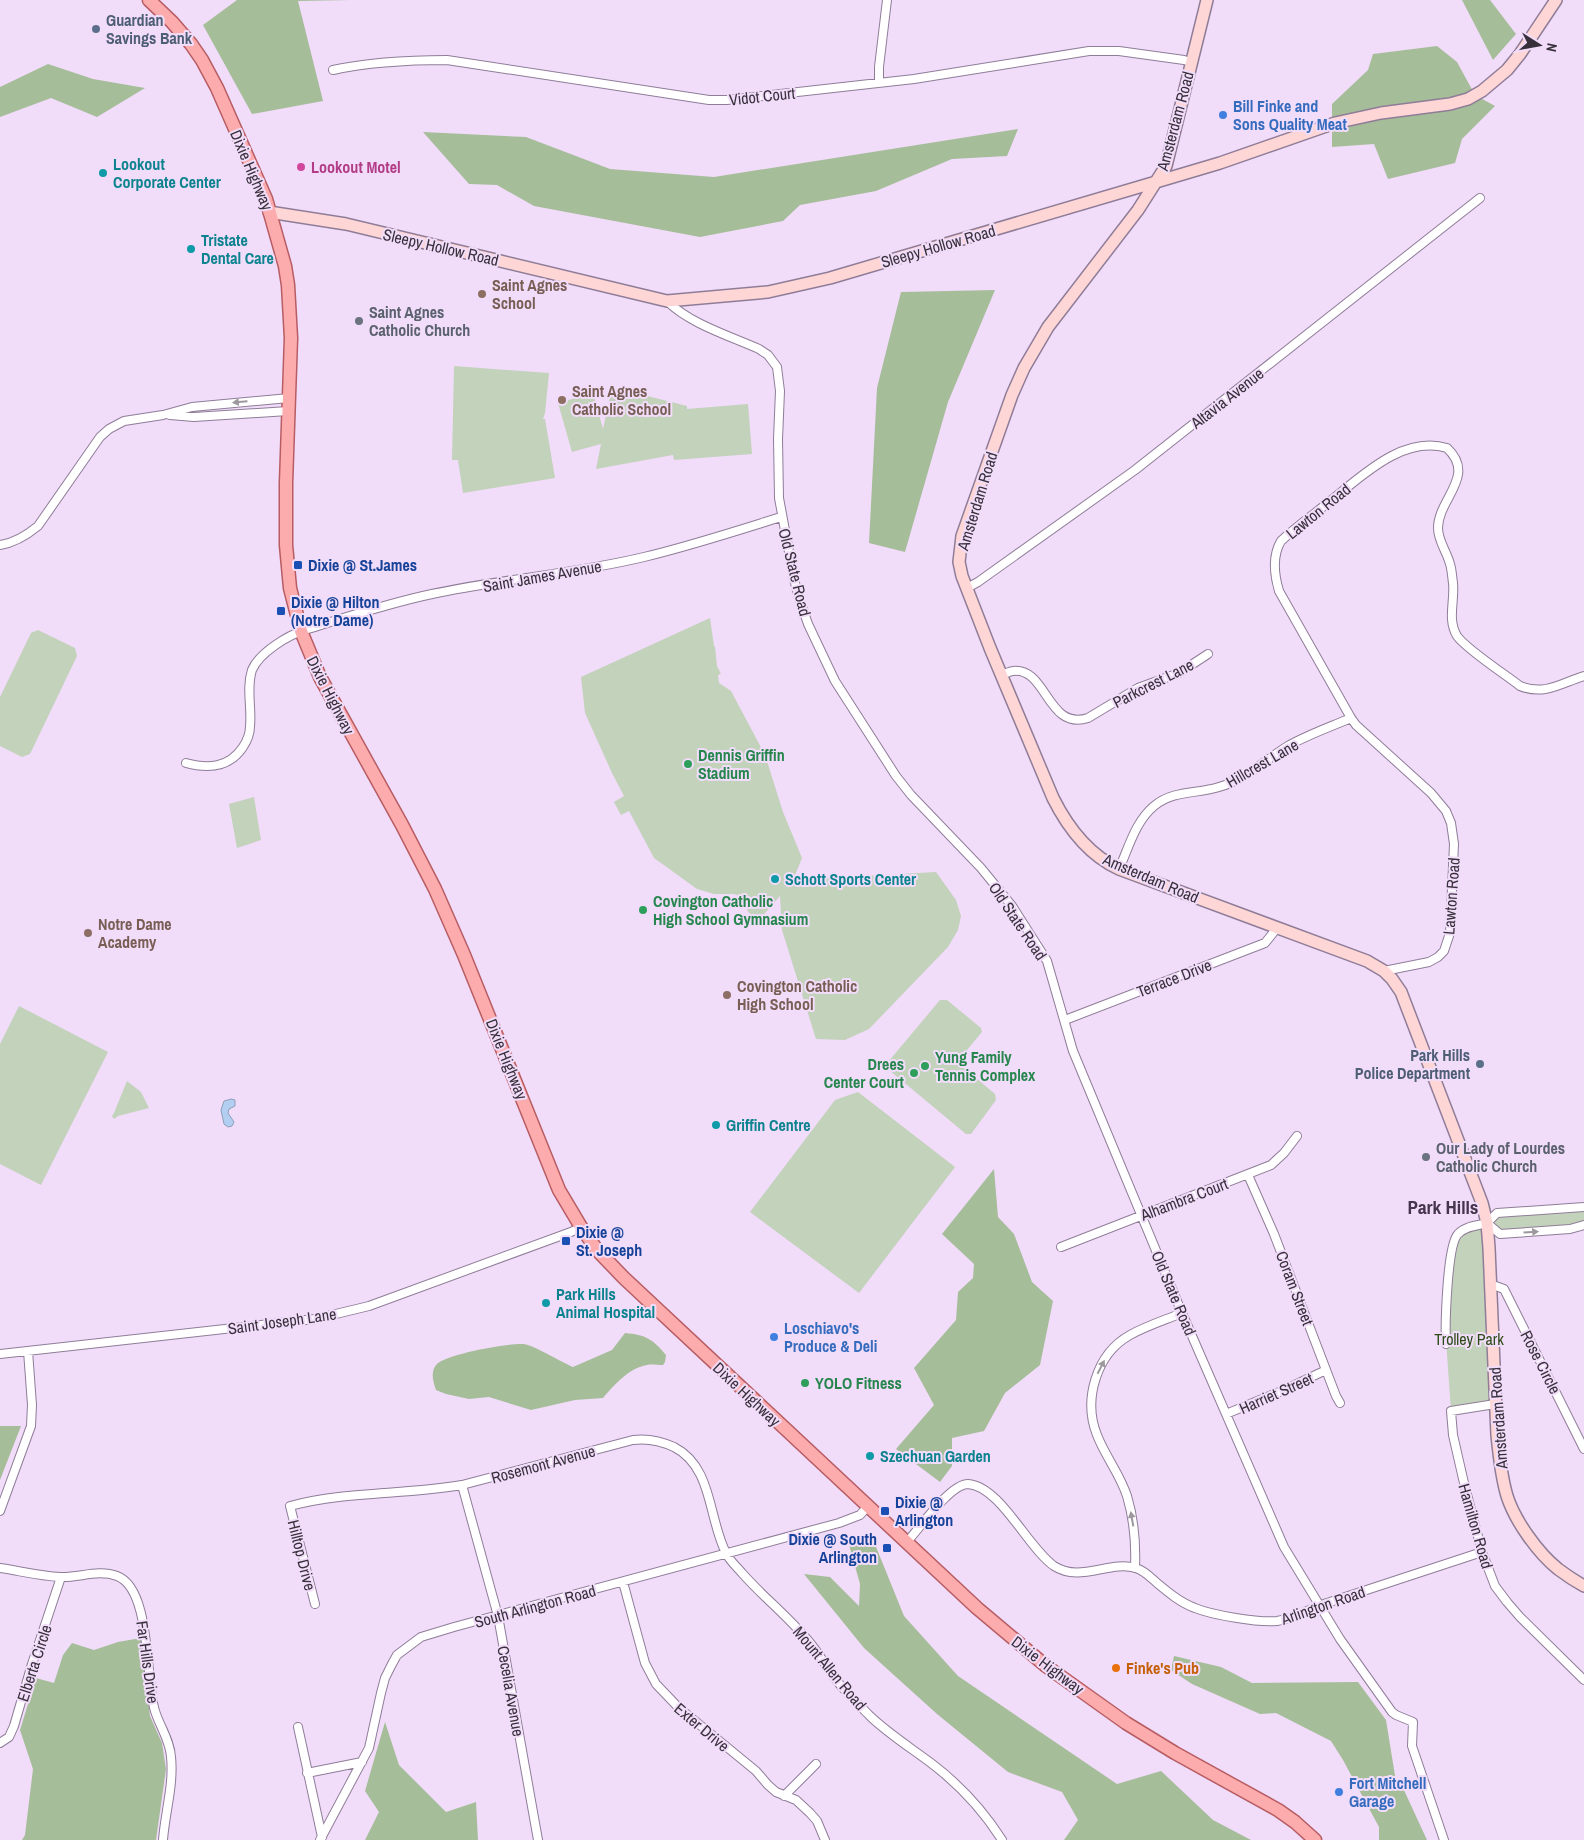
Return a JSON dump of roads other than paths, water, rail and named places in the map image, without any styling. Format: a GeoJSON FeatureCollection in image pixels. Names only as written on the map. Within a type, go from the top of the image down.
{"type":"FeatureCollection","features":[{"type":"Feature","properties":{"kind":"main road","name":"Dixie Highway"},"geometry":{"type":"LineString","coordinates":[[150,0],[172,22],[202,60],[220,94],[266,200],[278,240],[288,284],[291,338],[286,545],[290,588],[301,631],[324,685],[435,889],[464,955],[559,1190],[581,1227],[598,1250],[624,1278],[906,1543],[977,1608],[1046,1666],[1126,1723],[1175,1753],[1278,1810],[1296,1822],[1315,1840]]}},
{"type":"Feature","properties":{"kind":"street"},"geometry":{"type":"LineString","coordinates":[[879,82],[887,0]]}},
{"type":"Feature","properties":{"kind":"street","name":"Amsterdam Road"},"geometry":{"type":"LineString","coordinates":[[1207,0],[1166,166],[1138,210],[1048,327],[1024,368],[1009,404],[962,536],[959,562],[967,588],[1053,798],[1064,819],[1082,842],[1103,862],[1367,961],[1384,971],[1401,992],[1475,1184],[1487,1224],[1495,1404],[1501,1467],[1510,1506],[1533,1543],[1543,1554],[1557,1568],[1584,1586]]}},
{"type":"Feature","properties":{"kind":"street","name":"Sleepy Hollow Road"},"geometry":{"type":"LineString","coordinates":[[269,212],[346,224],[667,301],[753,294],[810,284],[1220,163],[1335,124],[1381,113],[1450,104],[1468,98],[1482,91],[1507,70],[1556,0]]}},
{"type":"Feature","properties":{"kind":"street","name":"Vidot Court"},"geometry":{"type":"LineString","coordinates":[[333,70],[413,60],[448,60],[709,100],[727,100],[914,78],[1089,51],[1119,51],[1191,62]]}},
{"type":"Feature","properties":{"kind":"street","name":"Altavia Avenue"},"geometry":{"type":"LineString","coordinates":[[967,588],[1135,470],[1480,198]]}},
{"type":"Feature","properties":{"kind":"street","name":"Old State Road"},"geometry":{"type":"LineString","coordinates":[[667,301],[686,316],[759,349],[768,355],[777,367],[780,391],[777,477],[782,517],[799,598],[808,624],[835,681],[903,785],[981,868],[1012,906],[1046,960],[1073,1051],[1182,1313],[1284,1547],[1318,1606],[1392,1712],[1413,1722],[1412,1746],[1444,1840]]}},
{"type":"Feature","properties":{"kind":"street"},"geometry":{"type":"LineString","coordinates":[[164,415],[194,417],[289,404]]}},
{"type":"Feature","properties":{"kind":"street"},"geometry":{"type":"LineString","coordinates":[[0,544],[8,544],[38,526],[100,437],[109,429],[124,421],[164,415],[192,407],[289,404]]}},
{"type":"Feature","properties":{"kind":"street","name":"Lawton Road"},"geometry":{"type":"LineString","coordinates":[[1384,971],[1429,962],[1444,951],[1450,933],[1453,832],[1446,811],[1431,793],[1356,725],[1351,718],[1279,591],[1275,573],[1275,556],[1278,546],[1286,537],[1381,462],[1405,450],[1430,445],[1447,448],[1456,461],[1459,470],[1458,480],[1440,514],[1438,529],[1440,540],[1450,564],[1453,587],[1452,620],[1458,636],[1512,680],[1528,689],[1547,690],[1584,676]]}},
{"type":"Feature","properties":{"kind":"street","name":"Saint James Avenue"},"geometry":{"type":"LineString","coordinates":[[186,763],[204,766],[220,765],[231,760],[239,752],[246,742],[250,729],[250,684],[255,664],[272,646],[301,631],[432,594],[584,569],[644,557],[782,517]]}},
{"type":"Feature","properties":{"kind":"street","name":"Parkcrest Lane"},"geometry":{"type":"LineString","coordinates":[[1002,675],[1013,671],[1026,674],[1038,683],[1060,713],[1074,720],[1081,721],[1138,688],[1179,673],[1208,654]]}},
{"type":"Feature","properties":{"kind":"street","name":"Hillcrest Lane"},"geometry":{"type":"LineString","coordinates":[[1120,869],[1138,825],[1156,804],[1170,796],[1210,790],[1228,784],[1243,777],[1289,746],[1351,718]]}},
{"type":"Feature","properties":{"kind":"street","name":"Terrace Drive"},"geometry":{"type":"LineString","coordinates":[[1065,1020],[1266,942],[1277,928]]}},
{"type":"Feature","properties":{"kind":"street","name":"Alhambra Court"},"geometry":{"type":"LineString","coordinates":[[1061,1247],[1271,1165],[1284,1153],[1297,1136]]}},
{"type":"Feature","properties":{"kind":"street","name":"Coram Street"},"geometry":{"type":"LineString","coordinates":[[1248,1175],[1274,1234],[1340,1403]]}},
{"type":"Feature","properties":{"kind":"street"},"geometry":{"type":"LineString","coordinates":[[1446,1344],[1448,1288],[1453,1243],[1457,1235],[1464,1229],[1487,1224],[1497,1213],[1584,1207]]}},
{"type":"Feature","properties":{"kind":"street"},"geometry":{"type":"LineString","coordinates":[[1487,1224],[1500,1234],[1570,1230],[1584,1225]]}},
{"type":"Feature","properties":{"kind":"street","name":"Saint Joseph Lane"},"geometry":{"type":"LineString","coordinates":[[0,1354],[315,1320],[369,1306],[581,1227]]}},
{"type":"Feature","properties":{"kind":"street","name":"Rose Circle"},"geometry":{"type":"LineString","coordinates":[[1490,1284],[1504,1289],[1584,1449]]}},
{"type":"Feature","properties":{"kind":"street"},"geometry":{"type":"LineString","coordinates":[[906,1543],[952,1490],[966,1484],[986,1490],[1055,1566],[1063,1570],[1086,1573],[1118,1567],[1135,1568],[1133,1522],[1128,1498],[1097,1436],[1091,1412],[1092,1393],[1100,1369],[1112,1349],[1129,1335],[1182,1313]]}},
{"type":"Feature","properties":{"kind":"street"},"geometry":{"type":"LineString","coordinates":[[0,1511],[31,1426],[32,1405],[28,1351]]}},
{"type":"Feature","properties":{"kind":"street","name":"Harriet Street"},"geometry":{"type":"LineString","coordinates":[[1226,1414],[1326,1370]]}},
{"type":"Feature","properties":{"kind":"street","name":"Hamilton Road"},"geometry":{"type":"LineString","coordinates":[[1495,1404],[1451,1411],[1452,1435],[1482,1552],[1495,1586],[1507,1602],[1560,1658],[1584,1680]]}},
{"type":"Feature","properties":{"kind":"street","name":"Rosemont Avenue"},"geometry":{"type":"LineString","coordinates":[[290,1506],[314,1499],[435,1490],[462,1486],[633,1440],[649,1439],[680,1450],[697,1467],[707,1492],[726,1554]]}},
{"type":"Feature","properties":{"kind":"street","name":"Cecelia Avenue"},"geometry":{"type":"LineString","coordinates":[[462,1486],[498,1616],[538,1840]]}},
{"type":"Feature","properties":{"kind":"street","name":"Hilltop Drive"},"geometry":{"type":"LineString","coordinates":[[290,1506],[315,1604]]}},
{"type":"Feature","properties":{"kind":"street","name":"South Arlington Road"},"geometry":{"type":"LineString","coordinates":[[321,1838],[369,1748],[385,1678],[397,1655],[422,1637],[838,1523],[860,1515],[868,1506]]}},
{"type":"Feature","properties":{"kind":"street","name":"Arlington Road"},"geometry":{"type":"LineString","coordinates":[[1135,1568],[1145,1572],[1172,1595],[1196,1609],[1267,1622],[1288,1619],[1318,1606],[1482,1552]]}},
{"type":"Feature","properties":{"kind":"street","name":"Mount Allen Road"},"geometry":{"type":"LineString","coordinates":[[726,1554],[743,1575],[811,1644],[842,1688],[892,1735],[962,1789],[978,1805],[1002,1840]]}},
{"type":"Feature","properties":{"kind":"street","name":"Far Hills Drive"},"geometry":{"type":"LineString","coordinates":[[0,1568],[61,1577],[91,1574],[116,1576],[128,1586],[138,1604],[145,1629],[154,1710],[168,1739],[171,1756],[172,1771],[163,1840]]}},
{"type":"Feature","properties":{"kind":"street","name":"Elberta Circle"},"geometry":{"type":"LineString","coordinates":[[0,1743],[10,1737],[61,1577]]}},
{"type":"Feature","properties":{"kind":"street","name":"Exter Drive"},"geometry":{"type":"LineString","coordinates":[[623,1582],[646,1663],[656,1684],[678,1707],[756,1771],[768,1785],[784,1796],[796,1800],[817,1821],[825,1840]]}},
{"type":"Feature","properties":{"kind":"street"},"geometry":{"type":"LineString","coordinates":[[298,1727],[321,1838]]}},
{"type":"Feature","properties":{"kind":"street"},"geometry":{"type":"LineString","coordinates":[[307,1773],[362,1762]]}},
{"type":"Feature","properties":{"kind":"street"},"geometry":{"type":"LineString","coordinates":[[784,1796],[816,1764]]}},
{"type":"Feature","properties":{"kind":"water"},"geometry":{"type":"Polygon","coordinates":[[[235,1100],[235,1106],[229,1109],[228,1113],[234,1122],[232,1126],[228,1127],[224,1124],[221,1110],[224,1101],[235,1100]]]}},
{"type":"Feature","properties":{"kind":"place","name":"Guardian Savings Bank"},"geometry":{"type":"Point","coordinates":[96,29]}},
{"type":"Feature","properties":{"kind":"place","name":"Bill Finke and Sons Quality Meat"},"geometry":{"type":"Point","coordinates":[1223,115]}},
{"type":"Feature","properties":{"kind":"place","name":"Lookout Motel"},"geometry":{"type":"Point","coordinates":[301,167]}},
{"type":"Feature","properties":{"kind":"place","name":"Lookout Corporate Center"},"geometry":{"type":"Point","coordinates":[103,173]}},
{"type":"Feature","properties":{"kind":"place","name":"Tristate Dental Care"},"geometry":{"type":"Point","coordinates":[191,249]}},
{"type":"Feature","properties":{"kind":"place","name":"Saint Agnes School"},"geometry":{"type":"Point","coordinates":[482,294]}},
{"type":"Feature","properties":{"kind":"place","name":"Saint Agnes Catholic Church"},"geometry":{"type":"Point","coordinates":[359,321]}},
{"type":"Feature","properties":{"kind":"place","name":"Saint Agnes Catholic School"},"geometry":{"type":"Point","coordinates":[562,400]}},
{"type":"Feature","properties":{"kind":"place","name":"Dixie @ St.James"},"geometry":{"type":"Point","coordinates":[298,565]}},
{"type":"Feature","properties":{"kind":"place","name":"Dixie @ Hilton (Notre Dame)"},"geometry":{"type":"Point","coordinates":[281,611]}},
{"type":"Feature","properties":{"kind":"place","name":"Dennis Griffin Stadium"},"geometry":{"type":"Point","coordinates":[688,764]}},
{"type":"Feature","properties":{"kind":"place","name":"Schott Sports Center"},"geometry":{"type":"Point","coordinates":[775,879]}},
{"type":"Feature","properties":{"kind":"place","name":"Covington Catholic High School Gymnasium"},"geometry":{"type":"Point","coordinates":[643,910]}},
{"type":"Feature","properties":{"kind":"place","name":"Notre Dame Academy"},"geometry":{"type":"Point","coordinates":[88,933]}},
{"type":"Feature","properties":{"kind":"place","name":"Covington Catholic High School"},"geometry":{"type":"Point","coordinates":[727,995]}},
{"type":"Feature","properties":{"kind":"place","name":"Park Hills Police Department"},"geometry":{"type":"Point","coordinates":[1480,1064]}},
{"type":"Feature","properties":{"kind":"place","name":"Yung Family Tennis Complex"},"geometry":{"type":"Point","coordinates":[925,1066]}},
{"type":"Feature","properties":{"kind":"place","name":"Drees Center Court"},"geometry":{"type":"Point","coordinates":[914,1073]}},
{"type":"Feature","properties":{"kind":"place","name":"Griffin Centre"},"geometry":{"type":"Point","coordinates":[716,1125]}},
{"type":"Feature","properties":{"kind":"place","name":"Our Lady of Lourdes Catholic Church"},"geometry":{"type":"Point","coordinates":[1426,1157]}},
{"type":"Feature","properties":{"kind":"place","name":"Dixie @ St. Joseph"},"geometry":{"type":"Point","coordinates":[566,1241]}},
{"type":"Feature","properties":{"kind":"place","name":"Park Hills Animal Hospital"},"geometry":{"type":"Point","coordinates":[546,1303]}},
{"type":"Feature","properties":{"kind":"place","name":"Loschiavo's Produce & Deli"},"geometry":{"type":"Point","coordinates":[774,1337]}},
{"type":"Feature","properties":{"kind":"place","name":"YOLO Fitness"},"geometry":{"type":"Point","coordinates":[805,1383]}},
{"type":"Feature","properties":{"kind":"place","name":"Szechuan Garden"},"geometry":{"type":"Point","coordinates":[870,1456]}},
{"type":"Feature","properties":{"kind":"place","name":"Dixie @ Arlington"},"geometry":{"type":"Point","coordinates":[885,1511]}},
{"type":"Feature","properties":{"kind":"place","name":"Dixie @ South Arlington"},"geometry":{"type":"Point","coordinates":[887,1548]}},
{"type":"Feature","properties":{"kind":"place","name":"Finke's Pub"},"geometry":{"type":"Point","coordinates":[1116,1668]}},
{"type":"Feature","properties":{"kind":"place","name":"Fort Mitchell Garage"},"geometry":{"type":"Point","coordinates":[1339,1792]}},
{"type":"Feature","properties":{"kind":"district","name":"Park Hills"},"geometry":{"type":"Point","coordinates":[1443,1207]}},
{"type":"Feature","properties":{"kind":"park label","name":"Trolley Park"},"geometry":{"type":"Point","coordinates":[1469,1339]}}]}
